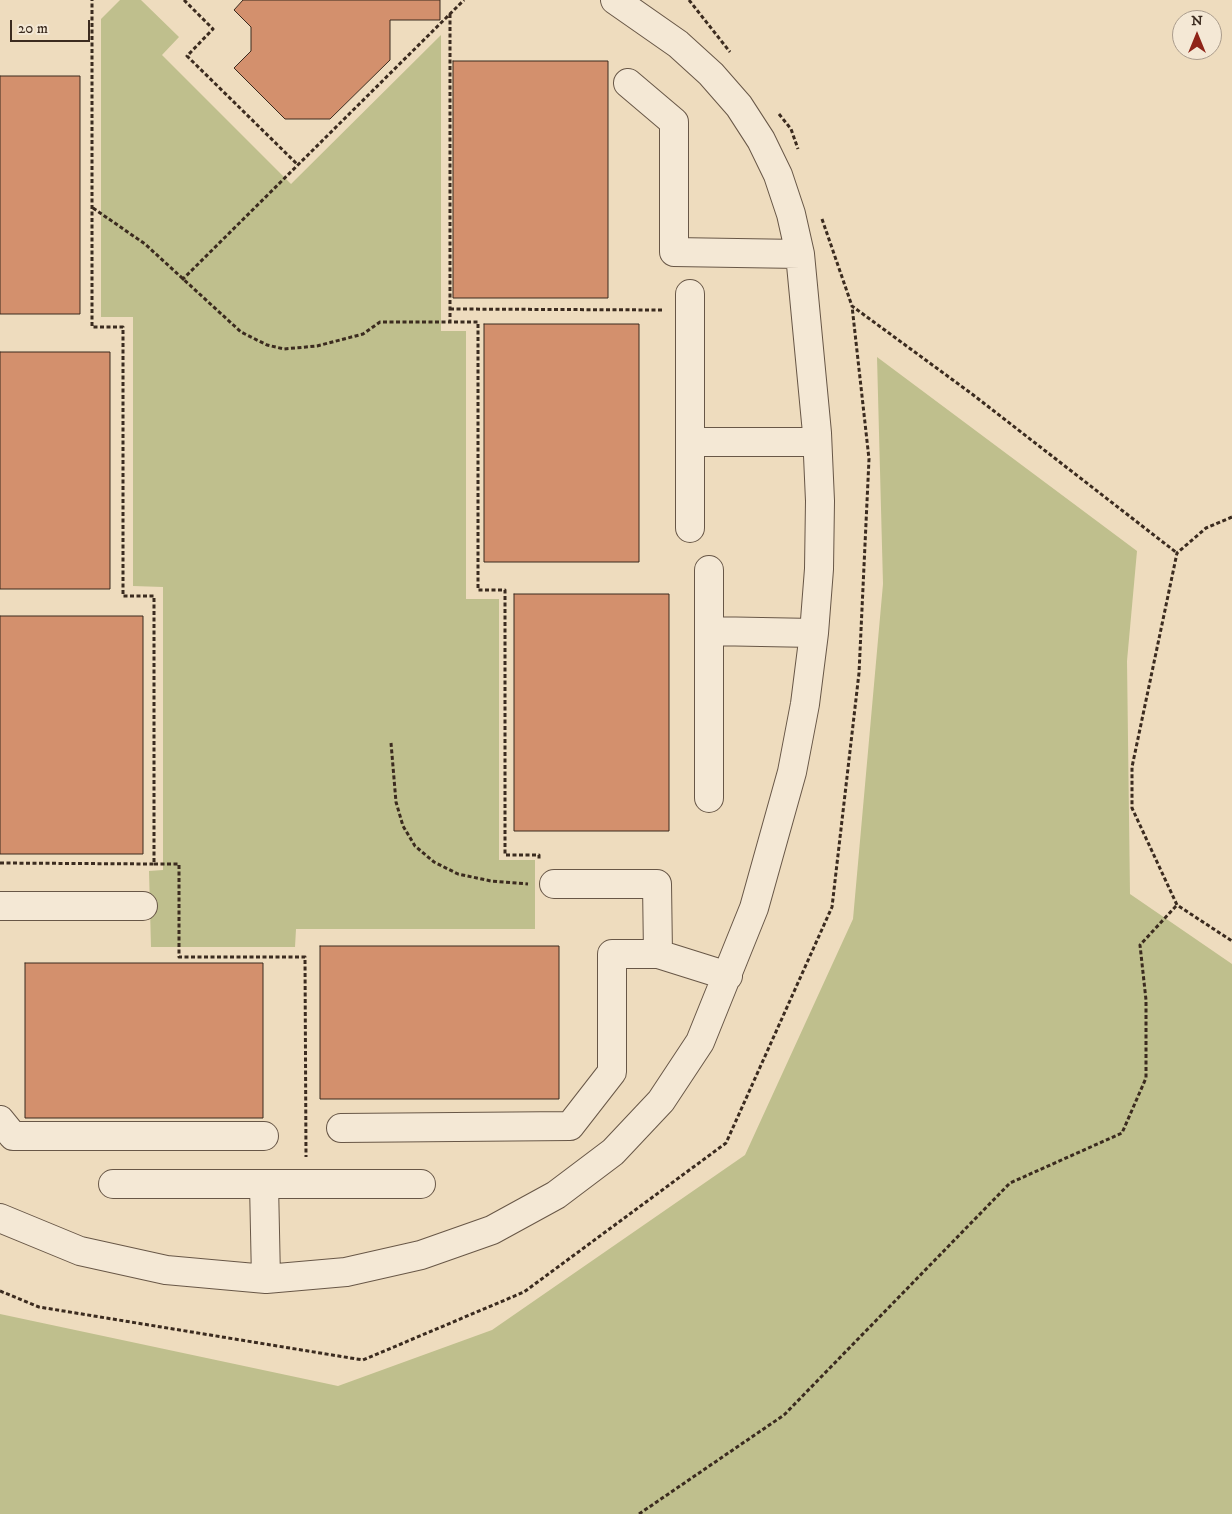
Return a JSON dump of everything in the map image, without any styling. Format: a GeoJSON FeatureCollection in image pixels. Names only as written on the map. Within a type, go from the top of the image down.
{"type":"FeatureCollection","features":[{"type":"Feature","properties":{"kind":"street"},"geometry":{"type":"LineString","coordinates":[[0,1218],[80,1251],[166,1270],[266,1279],[346,1272],[421,1255],[492,1230],[556,1195],[613,1152],[661,1101],[700,1042],[754,908],[790,780],[805,704],[814,632],[820,511],[818,442],[800,254],[778,175],[760,140],[738,106],[711,74],[678,44],[616,0]]}},
{"type":"Feature","properties":{"kind":"street"},"geometry":{"type":"LineString","coordinates":[[628,83],[674,122],[674,252],[800,254]]}},
{"type":"Feature","properties":{"kind":"street"},"geometry":{"type":"LineString","coordinates":[[690,302],[690,528]]}},
{"type":"Feature","properties":{"kind":"street"},"geometry":{"type":"LineString","coordinates":[[690,442],[818,442]]}},
{"type":"Feature","properties":{"kind":"street"},"geometry":{"type":"LineString","coordinates":[[709,570],[709,798]]}},
{"type":"Feature","properties":{"kind":"street"},"geometry":{"type":"LineString","coordinates":[[709,631],[814,632]]}},
{"type":"Feature","properties":{"kind":"street"},"geometry":{"type":"LineString","coordinates":[[546,884],[657,884],[658,954]]}},
{"type":"Feature","properties":{"kind":"street"},"geometry":{"type":"LineString","coordinates":[[0,906],[142,906]]}},
{"type":"Feature","properties":{"kind":"street"},"geometry":{"type":"LineString","coordinates":[[341,1128],[570,1126],[612,1072],[612,954],[658,954],[728,976]]}},
{"type":"Feature","properties":{"kind":"street"},"geometry":{"type":"LineString","coordinates":[[0,1120],[13,1136],[264,1136]]}},
{"type":"Feature","properties":{"kind":"street"},"geometry":{"type":"LineString","coordinates":[[113,1184],[421,1184]]}},
{"type":"Feature","properties":{"kind":"street"},"geometry":{"type":"LineString","coordinates":[[264,1184],[266,1279]]}},
{"type":"Feature","properties":{"kind":"path"},"geometry":{"type":"LineString","coordinates":[[92,0],[92,327],[123,327],[123,596],[154,596],[154,864]]}},
{"type":"Feature","properties":{"kind":"path"},"geometry":{"type":"LineString","coordinates":[[184,0],[214,29],[187,56],[298,165]]}},
{"type":"Feature","properties":{"kind":"path"},"geometry":{"type":"LineString","coordinates":[[182,280],[464,0]]}},
{"type":"Feature","properties":{"kind":"path"},"geometry":{"type":"LineString","coordinates":[[689,0],[731,53]]}},
{"type":"Feature","properties":{"kind":"path"},"geometry":{"type":"LineString","coordinates":[[450,14],[450,322]]}},
{"type":"Feature","properties":{"kind":"path"},"geometry":{"type":"LineString","coordinates":[[773,106],[791,129],[801,157]]}},
{"type":"Feature","properties":{"kind":"path"},"geometry":{"type":"LineString","coordinates":[[92,208],[145,244],[182,280],[241,332],[267,346],[284,348],[317,346],[363,334],[380,322],[478,322],[478,590],[505,590],[505,855],[539,855],[546,884],[491,881],[458,874],[434,862],[415,846],[403,826],[396,802],[391,743]]}},
{"type":"Feature","properties":{"kind":"path"},"geometry":{"type":"LineString","coordinates":[[820,212],[852,306],[972,394],[1177,553]]}},
{"type":"Feature","properties":{"kind":"path"},"geometry":{"type":"LineString","coordinates":[[450,309],[690,302]]}},
{"type":"Feature","properties":{"kind":"path"},"geometry":{"type":"LineString","coordinates":[[1232,516],[1206,528],[1177,553],[1132,767],[1132,808],[1177,905],[1232,941]]}},
{"type":"Feature","properties":{"kind":"path"},"geometry":{"type":"LineString","coordinates":[[0,863],[179,864],[179,957],[304,957],[306,1184]]}},
{"type":"Feature","properties":{"kind":"path"},"geometry":{"type":"LineString","coordinates":[[639,1514],[784,1415],[1010,1183],[1122,1132],[1146,1078],[1146,1000],[1140,945],[1177,905]]}},
{"type":"Feature","properties":{"kind":"green space"},"geometry":{"type":"Polygon","coordinates":[[[120,0],[141,0],[179,37],[162,55],[291,184],[441,35],[441,331],[466,331],[466,599],[499,599],[499,860],[535,860],[535,929],[296,929],[295,947],[151,947],[149,871],[163,870],[163,587],[133,586],[133,317],[101,317],[101,19],[120,0]]]}},
{"type":"Feature","properties":{"kind":"green space"},"geometry":{"type":"Polygon","coordinates":[[[877,357],[1137,551],[1127,661],[1130,894],[1232,964],[1232,1514],[0,1514],[0,1314],[338,1386],[492,1330],[745,1155],[853,919],[883,584],[877,357]]]}},
{"type":"Feature","properties":{"kind":"building"},"geometry":{"type":"Polygon","coordinates":[[[243,0],[440,0],[440,20],[390,20],[390,60],[330,119],[285,119],[234,68],[251,51],[251,27],[234,10],[243,0]]]}},
{"type":"Feature","properties":{"kind":"building"},"geometry":{"type":"Polygon","coordinates":[[[453,61],[608,61],[608,298],[453,298],[453,61]]]}},
{"type":"Feature","properties":{"kind":"building"},"geometry":{"type":"Polygon","coordinates":[[[0,76],[80,76],[80,314],[0,314],[0,76]]]}},
{"type":"Feature","properties":{"kind":"building"},"geometry":{"type":"Polygon","coordinates":[[[484,324],[639,324],[639,562],[484,562],[484,324]]]}},
{"type":"Feature","properties":{"kind":"building"},"geometry":{"type":"Polygon","coordinates":[[[0,352],[110,352],[110,589],[0,589],[0,352]]]}},
{"type":"Feature","properties":{"kind":"building"},"geometry":{"type":"Polygon","coordinates":[[[514,594],[669,594],[669,831],[514,831],[514,594]]]}},
{"type":"Feature","properties":{"kind":"building"},"geometry":{"type":"Polygon","coordinates":[[[0,616],[143,616],[143,854],[0,854],[0,616]]]}},
{"type":"Feature","properties":{"kind":"building"},"geometry":{"type":"Polygon","coordinates":[[[320,946],[559,946],[559,1099],[320,1099],[320,946]]]}},
{"type":"Feature","properties":{"kind":"building"},"geometry":{"type":"Polygon","coordinates":[[[25,963],[263,963],[263,1118],[25,1118],[25,963]]]}}]}
